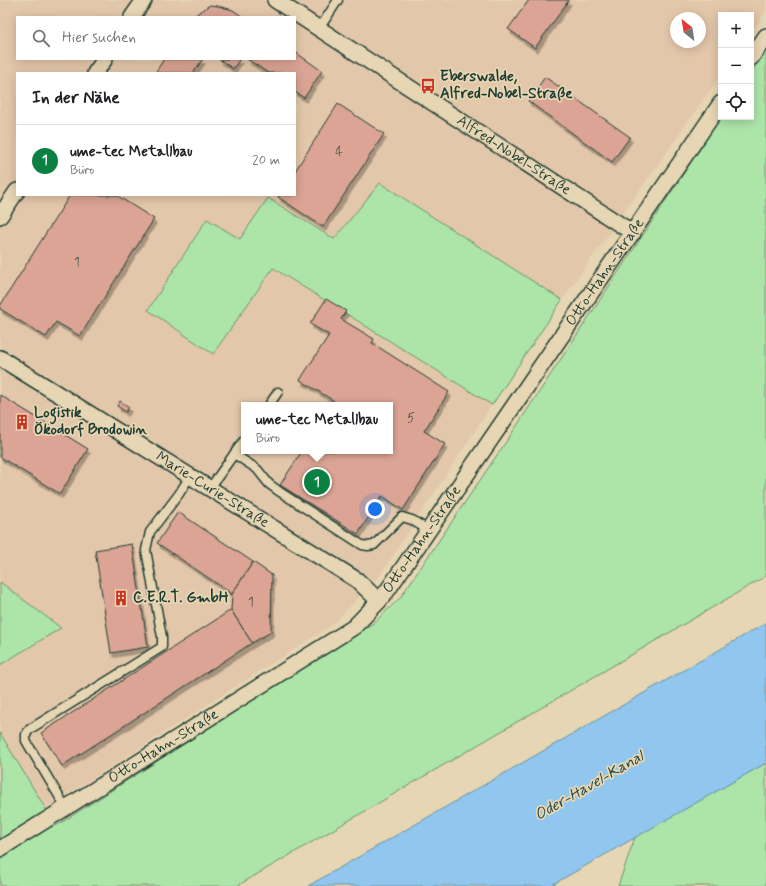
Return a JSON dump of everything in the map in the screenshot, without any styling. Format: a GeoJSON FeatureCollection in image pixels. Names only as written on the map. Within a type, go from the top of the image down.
{"type":"FeatureCollection","features":[{"type":"Feature","properties":{"kind":"street"},"geometry":{"type":"LineString","coordinates":[[133,16],[144,0]]}},
{"type":"Feature","properties":{"kind":"street","name":"Alfred-Nobel-Straße"},"geometry":{"type":"LineString","coordinates":[[274,0],[633,233]]}},
{"type":"Feature","properties":{"kind":"street"},"geometry":{"type":"LineString","coordinates":[[754,54],[766,36]]}},
{"type":"Feature","properties":{"kind":"street"},"geometry":{"type":"LineString","coordinates":[[96,72],[103,60]]}},
{"type":"Feature","properties":{"kind":"street","name":"Otto-Hahn-Straße"},"geometry":{"type":"LineString","coordinates":[[0,849],[354,627],[379,601],[718,107]]}},
{"type":"Feature","properties":{"kind":"street"},"geometry":{"type":"LineString","coordinates":[[0,216],[16,192]]}},
{"type":"Feature","properties":{"kind":"street","name":"Marie-Curie-Straße"},"geometry":{"type":"LineString","coordinates":[[0,358],[357,580],[379,601]]}},
{"type":"Feature","properties":{"kind":"lane"},"geometry":{"type":"LineString","coordinates":[[319,29],[338,0]]}},
{"type":"Feature","properties":{"kind":"lane"},"geometry":{"type":"LineString","coordinates":[[271,402],[278,392]]}},
{"type":"Feature","properties":{"kind":"lane"},"geometry":{"type":"LineString","coordinates":[[210,488],[241,444]]}},
{"type":"Feature","properties":{"kind":"lane"},"geometry":{"type":"LineString","coordinates":[[234,454],[257,469],[269,484],[280,492],[362,545],[374,545],[402,517],[412,520],[428,530]]}},
{"type":"Feature","properties":{"kind":"lane"},"geometry":{"type":"LineString","coordinates":[[66,808],[26,741],[26,734],[30,729],[162,647],[162,637],[146,550],[150,532],[179,494],[190,476]]}},
{"type":"Feature","properties":{"kind":"shaded area"},"geometry":{"type":"Polygon","coordinates":[[[0,0],[766,0],[766,12],[754,29],[754,12],[718,12],[718,79],[562,300],[380,183],[334,239],[268,198],[240,239],[206,219],[148,310],[213,354],[273,268],[492,405],[380,575],[332,625],[45,809],[0,733],[0,665],[60,628],[0,582],[0,0]]]}},
{"type":"Feature","properties":{"kind":"green space"},"geometry":{"type":"Polygon","coordinates":[[[766,49],[766,576],[237,886],[0,886],[0,733],[56,826],[375,622],[400,598],[510,436],[719,120],[754,120],[754,67],[766,49]]]}},
{"type":"Feature","properties":{"kind":"green space"},"geometry":{"type":"Polygon","coordinates":[[[380,183],[562,300],[492,405],[273,268],[213,354],[148,310],[207,219],[240,239],[268,198],[334,239],[380,183]]]}},
{"type":"Feature","properties":{"kind":"green space"},"geometry":{"type":"Polygon","coordinates":[[[0,582],[61,628],[0,665],[0,582]]]}},
{"type":"Feature","properties":{"kind":"green space"},"geometry":{"type":"Polygon","coordinates":[[[766,763],[766,886],[618,886],[635,837],[766,763]]]}},
{"type":"Feature","properties":{"kind":"water","name":"Oder-Havel-Kanal"},"geometry":{"type":"Polygon","coordinates":[[[766,623],[766,763],[550,886],[308,886],[766,623]]]}},
{"type":"Feature","properties":{"kind":"building"},"geometry":{"type":"Polygon","coordinates":[[[529,0],[569,0],[535,48],[508,29],[529,0]]]}},
{"type":"Feature","properties":{"kind":"building"},"geometry":{"type":"Polygon","coordinates":[[[210,5],[218,6],[233,10],[242,16],[194,16],[210,5]]]}},
{"type":"Feature","properties":{"kind":"building"},"geometry":{"type":"Polygon","coordinates":[[[296,53],[322,71],[304,98],[296,93],[296,72],[266,72],[248,60],[296,60],[296,53]]]}},
{"type":"Feature","properties":{"kind":"building"},"geometry":{"type":"Polygon","coordinates":[[[163,60],[202,60],[194,72],[156,72],[163,60]]]}},
{"type":"Feature","properties":{"kind":"building"},"geometry":{"type":"Polygon","coordinates":[[[220,60],[239,60],[233,69],[220,60]]]}},
{"type":"Feature","properties":{"kind":"building"},"geometry":{"type":"Polygon","coordinates":[[[545,77],[630,137],[612,162],[528,101],[545,77]]]}},
{"type":"Feature","properties":{"kind":"building"},"geometry":{"type":"Polygon","coordinates":[[[338,104],[384,134],[323,227],[278,197],[296,196],[296,169],[338,104]]]}},
{"type":"Feature","properties":{"kind":"building"},"geometry":{"type":"Polygon","coordinates":[[[69,196],[118,196],[154,219],[80,336],[56,322],[46,337],[0,309],[0,306],[69,196]]]}},
{"type":"Feature","properties":{"kind":"building"},"geometry":{"type":"Polygon","coordinates":[[[326,299],[346,311],[341,319],[374,339],[372,343],[449,392],[424,431],[445,444],[403,510],[382,496],[358,534],[280,485],[300,454],[393,454],[393,402],[333,402],[334,401],[300,380],[329,335],[310,324],[326,299]]]}},
{"type":"Feature","properties":{"kind":"building","name":"Logistik Ökodorf Brodowin"},"geometry":{"type":"Polygon","coordinates":[[[0,395],[88,449],[60,494],[0,457],[0,395]]]}},
{"type":"Feature","properties":{"kind":"building"},"geometry":{"type":"Polygon","coordinates":[[[120,401],[129,407],[126,412],[117,406],[120,401]]]}},
{"type":"Feature","properties":{"kind":"building"},"geometry":{"type":"Polygon","coordinates":[[[178,512],[253,562],[232,594],[157,543],[178,512]]]}},
{"type":"Feature","properties":{"kind":"building","name":"C.E.R.T. GmbH"},"geometry":{"type":"Polygon","coordinates":[[[132,544],[148,647],[111,653],[95,550],[132,544]]]}},
{"type":"Feature","properties":{"kind":"building"},"geometry":{"type":"Polygon","coordinates":[[[253,562],[272,575],[271,632],[252,643],[231,610],[232,594],[253,562]]]}},
{"type":"Feature","properties":{"kind":"building"},"geometry":{"type":"Polygon","coordinates":[[[231,610],[252,643],[62,766],[41,733],[231,610]]]}},
{"type":"Feature","properties":{"kind":"place","name":"Eberswalde, Alfred-Nobel-Straße"},"geometry":{"type":"Point","coordinates":[428,86]}},
{"type":"Feature","properties":{"kind":"place","name":"Logistik Ökodorf Brodowin"},"geometry":{"type":"Point","coordinates":[22,422]}},
{"type":"Feature","properties":{"kind":"place","name":"ume-tec Metallbau"},"geometry":{"type":"Point","coordinates":[317,482]}},
{"type":"Feature","properties":{"kind":"place","name":"C.E.R.T. GmbH"},"geometry":{"type":"Point","coordinates":[121,598]}}]}
